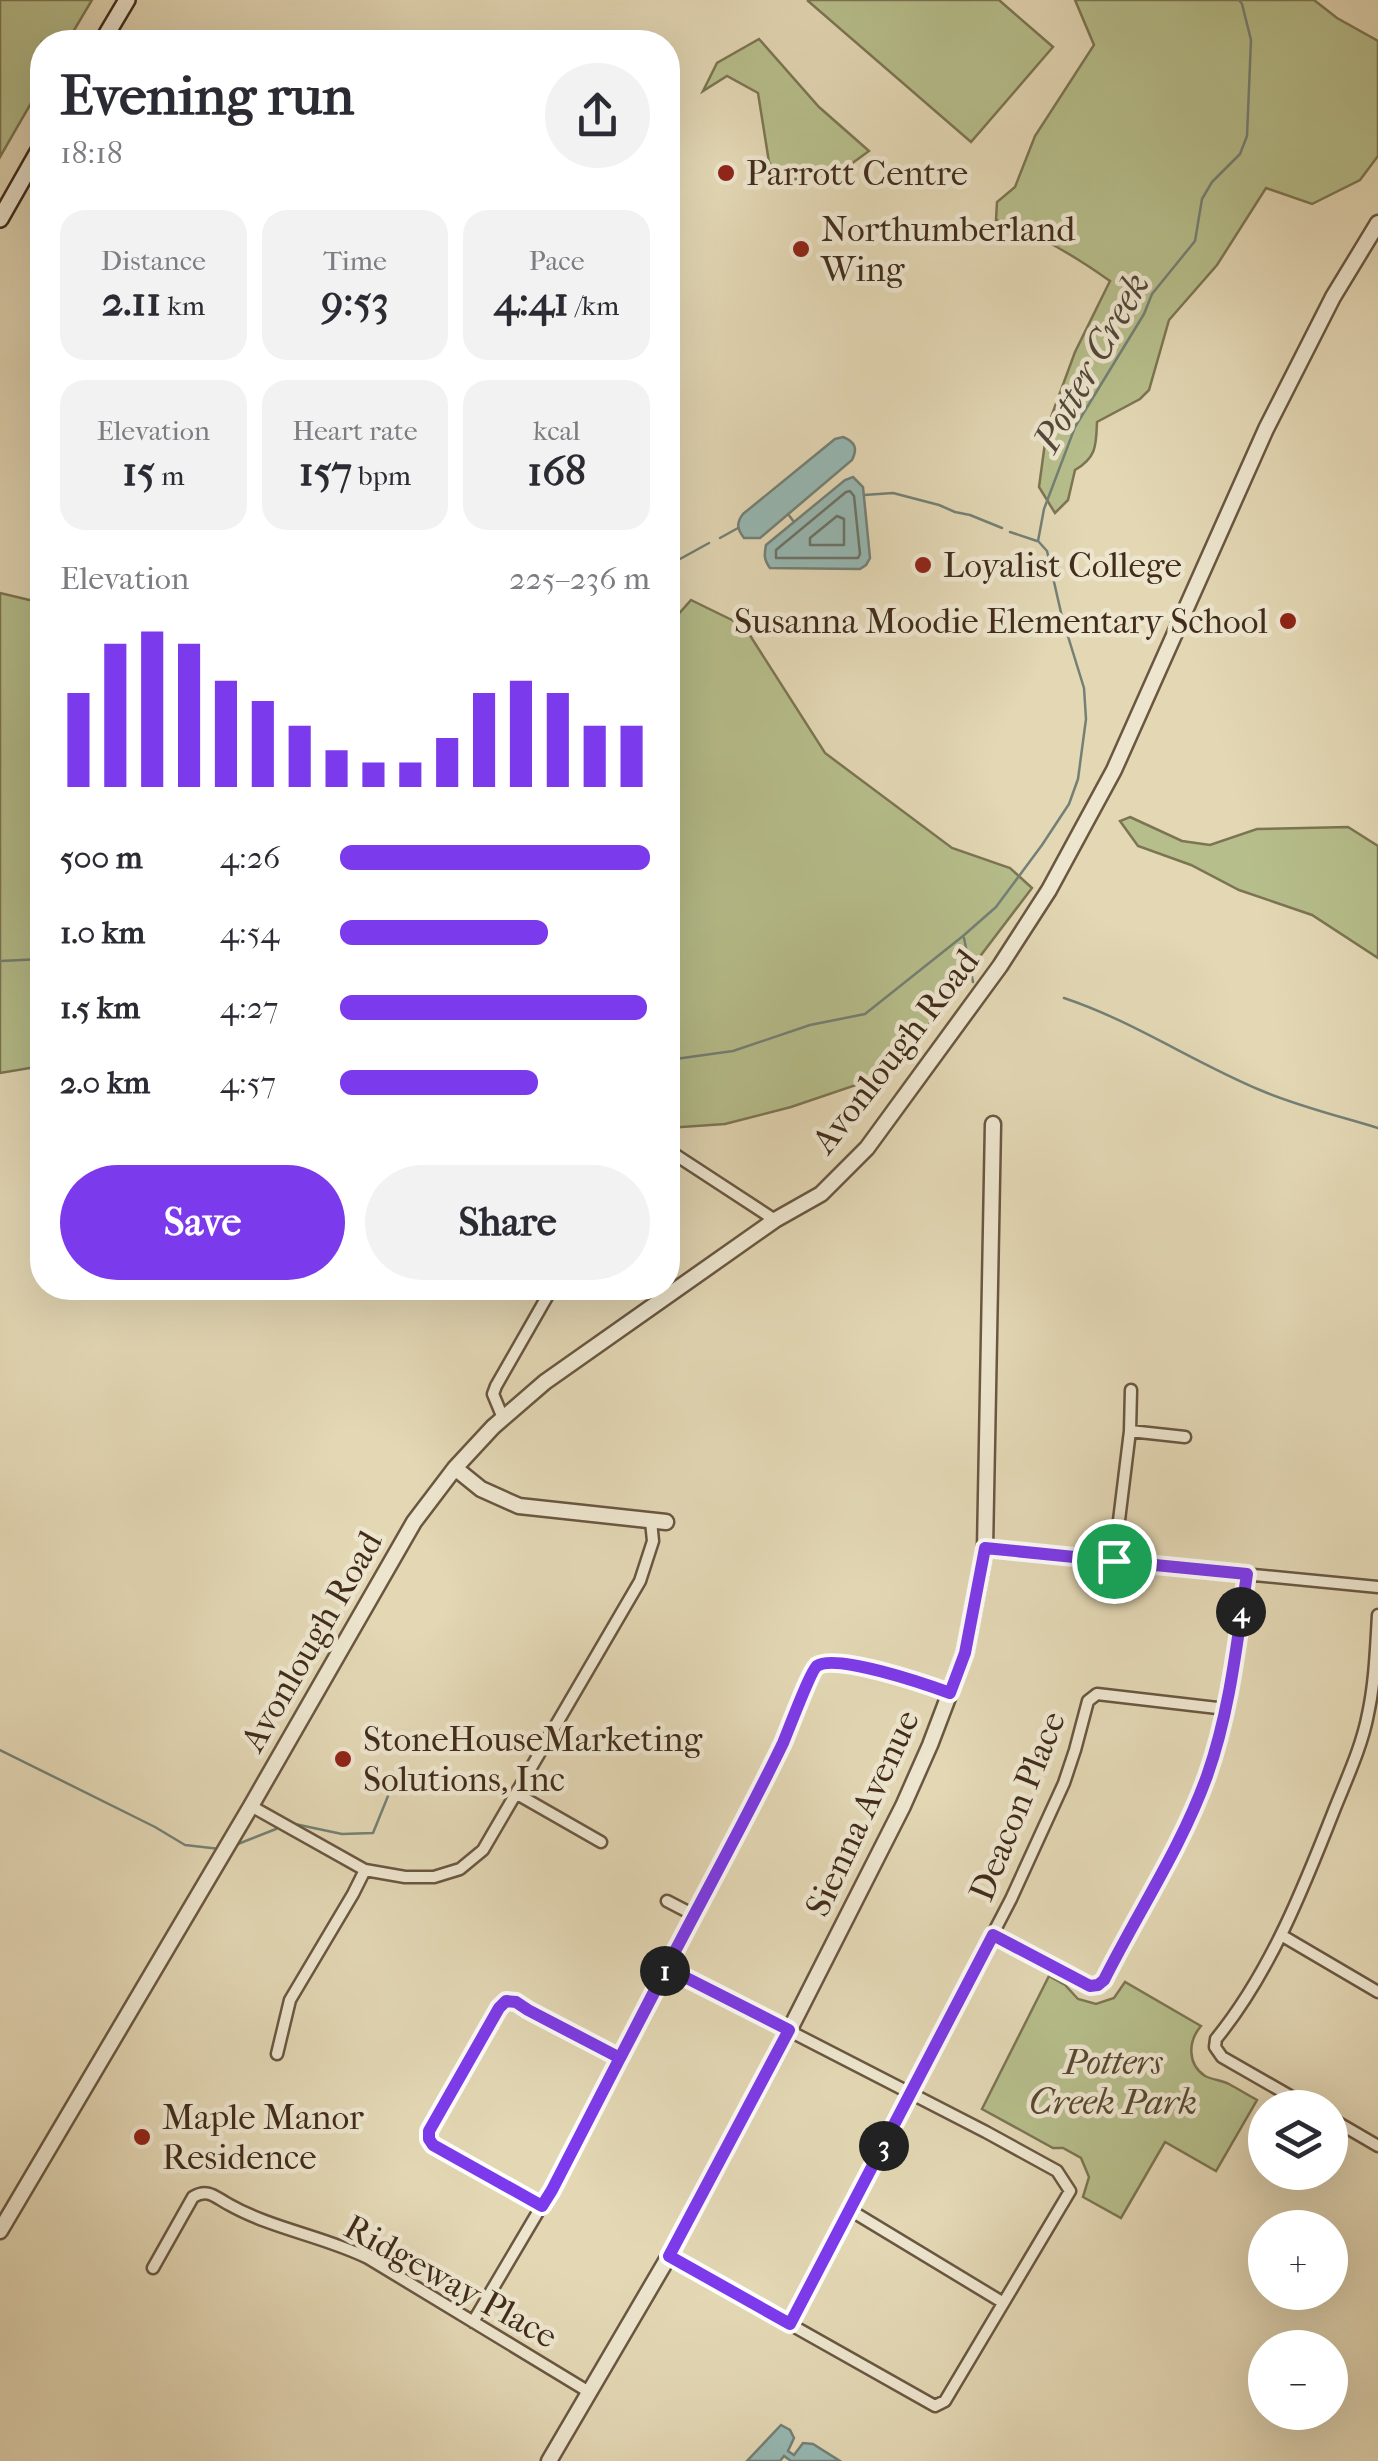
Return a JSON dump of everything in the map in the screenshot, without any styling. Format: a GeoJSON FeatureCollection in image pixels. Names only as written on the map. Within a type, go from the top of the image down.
{"type":"FeatureCollection","features":[{"type":"Feature","properties":{"kind":"main road"},"geometry":{"type":"LineString","coordinates":[[109,30],[126,0]]}},
{"type":"Feature","properties":{"kind":"main road"},"geometry":{"type":"LineString","coordinates":[[0,219],[30,167]]}},
{"type":"Feature","properties":{"kind":"street","name":"Avonlough Road"},"geometry":{"type":"LineString","coordinates":[[680,1287],[775,1220],[821,1194],[867,1148],[1000,966],[1049,890],[1114,770],[1266,429],[1333,297],[1378,223]]}},
{"type":"Feature","properties":{"kind":"street","name":"Sienna Avenue"},"geometry":{"type":"LineString","coordinates":[[549,2461],[669,2256],[789,2030],[903,1806],[965,1653],[985,1548],[993,1124]]}},
{"type":"Feature","properties":{"kind":"street"},"geometry":{"type":"LineString","coordinates":[[680,1158],[775,1220]]}},
{"type":"Feature","properties":{"kind":"street"},"geometry":{"type":"LineString","coordinates":[[503,1418],[492,1394],[545,1300]]}},
{"type":"Feature","properties":{"kind":"street","name":"Avonlough Road"},"geometry":{"type":"LineString","coordinates":[[0,2231],[408,1532],[455,1468],[503,1418],[545,1382],[661,1300]]}},
{"type":"Feature","properties":{"kind":"street"},"geometry":{"type":"LineString","coordinates":[[1114,1561],[1130,1432],[1131,1390]]}},
{"type":"Feature","properties":{"kind":"street"},"geometry":{"type":"LineString","coordinates":[[1130,1432],[1185,1437]]}},
{"type":"Feature","properties":{"kind":"street"},"geometry":{"type":"LineString","coordinates":[[251,1806],[364,1870],[434,1876],[460,1869],[483,1850],[517,1794],[640,1581],[658,1522],[520,1506],[481,1488],[455,1468]]}},
{"type":"Feature","properties":{"kind":"street"},"geometry":{"type":"LineString","coordinates":[[985,1548],[1378,1586]]}},
{"type":"Feature","properties":{"kind":"street"},"geometry":{"type":"LineString","coordinates":[[993,1935],[1090,1986],[1104,1980],[1186,1826],[1206,1776],[1226,1709],[1247,1574]]}},
{"type":"Feature","properties":{"kind":"street"},"geometry":{"type":"LineString","coordinates":[[1279,2090],[1222,2058],[1215,2047],[1216,2039],[1281,1935],[1373,1717],[1378,1615]]}},
{"type":"Feature","properties":{"kind":"street"},"geometry":{"type":"LineString","coordinates":[[473,2322],[542,2206],[667,1968],[771,1767],[813,1668],[830,1663],[868,1668],[950,1693]]}},
{"type":"Feature","properties":{"kind":"street","name":"Deacon Place"},"geometry":{"type":"LineString","coordinates":[[790,2324],[993,1935],[1058,1796],[1091,1696],[1226,1709]]}},
{"type":"Feature","properties":{"kind":"street"},"geometry":{"type":"LineString","coordinates":[[517,1794],[601,1842]]}},
{"type":"Feature","properties":{"kind":"street"},"geometry":{"type":"LineString","coordinates":[[277,2054],[290,2000],[364,1870]]}},
{"type":"Feature","properties":{"kind":"street"},"geometry":{"type":"LineString","coordinates":[[667,1901],[694,1915]]}},
{"type":"Feature","properties":{"kind":"street"},"geometry":{"type":"LineString","coordinates":[[1281,1935],[1378,1992]]}},
{"type":"Feature","properties":{"kind":"street"},"geometry":{"type":"LineString","coordinates":[[667,1968],[1056,2171],[1070,2191],[946,2401],[935,2406],[669,2256]]}},
{"type":"Feature","properties":{"kind":"street"},"geometry":{"type":"LineString","coordinates":[[542,2206],[433,2145],[429,2131],[506,2001],[516,2002],[620,2058]]}},
{"type":"Feature","properties":{"kind":"street"},"geometry":{"type":"LineString","coordinates":[[1348,2128],[1378,2146]]}},
{"type":"Feature","properties":{"kind":"street","name":"Ridgeway Place"},"geometry":{"type":"LineString","coordinates":[[153,2268],[193,2196],[208,2192],[250,2215],[368,2258],[589,2392]]}},
{"type":"Feature","properties":{"kind":"street"},"geometry":{"type":"LineString","coordinates":[[850,2210],[1002,2302]]}},
{"type":"Feature","properties":{"kind":"green space"},"geometry":{"type":"Polygon","coordinates":[[[0,0],[92,0],[74,30],[30,30],[30,105],[0,157],[0,0]]]}},
{"type":"Feature","properties":{"kind":"green space"},"geometry":{"type":"Polygon","coordinates":[[[809,0],[999,0],[1053,47],[971,142],[809,0]]]}},
{"type":"Feature","properties":{"kind":"green space"},"geometry":{"type":"Polygon","coordinates":[[[1075,0],[1314,0],[1378,41],[1378,156],[1360,180],[1312,204],[1266,188],[1217,265],[1169,320],[1149,390],[1097,422],[1094,450],[1075,470],[1068,500],[1055,513],[1039,487],[1047,428],[1075,352],[1110,281],[1055,246],[996,220],[997,202],[1015,187],[1035,136],[1094,45],[1075,0]]]}},
{"type":"Feature","properties":{"kind":"green space"},"geometry":{"type":"Polygon","coordinates":[[[759,39],[819,107],[869,151],[836,175],[780,181],[769,162],[758,93],[727,76],[703,91],[717,63],[759,39]]]}},
{"type":"Feature","properties":{"kind":"green space"},"geometry":{"type":"Polygon","coordinates":[[[0,593],[30,600],[30,1068],[0,1073],[0,593]]]}},
{"type":"Feature","properties":{"kind":"green space"},"geometry":{"type":"Polygon","coordinates":[[[691,600],[744,626],[825,753],[952,848],[1010,868],[1032,888],[915,1042],[868,1081],[725,1124],[680,1127],[680,612],[691,600]]]}},
{"type":"Feature","properties":{"kind":"green space"},"geometry":{"type":"Polygon","coordinates":[[[1130,817],[1182,841],[1210,845],[1257,829],[1348,827],[1378,846],[1378,958],[1312,915],[1239,890],[1191,865],[1138,846],[1120,821],[1130,817]]]}},
{"type":"Feature","properties":{"kind":"green space","name":"Potters Creek Park"},"geometry":{"type":"Polygon","coordinates":[[[1049,1976],[1078,1999],[1096,2004],[1114,1998],[1125,1982],[1201,2026],[1191,2052],[1199,2071],[1248,2095],[1248,2116],[1216,2171],[1165,2142],[1121,2218],[1083,2197],[1089,2177],[1081,2158],[1063,2148],[1053,2148],[982,2109],[1049,1976]]]}},
{"type":"Feature","properties":{"kind":"water"},"geometry":{"type":"Polygon","coordinates":[[[843,437],[854,446],[852,460],[760,538],[744,538],[738,526],[743,514],[835,439],[843,437]]]}},
{"type":"Feature","properties":{"kind":"water"},"geometry":{"type":"Polygon","coordinates":[[[853,477],[863,487],[870,558],[866,565],[860,569],[770,568],[765,557],[766,545],[853,477]]]}},
{"type":"Feature","properties":{"kind":"water"},"geometry":{"type":"Polygon","coordinates":[[[781,2425],[794,2438],[788,2451],[794,2455],[803,2443],[813,2444],[840,2461],[791,2461],[784,2456],[780,2461],[747,2461],[781,2425]]]}},
{"type":"Feature","properties":{"kind":"waterway","name":"Potter Creek"},"geometry":{"type":"LineString","coordinates":[[680,1058],[733,1051],[810,1025],[865,1014],[996,907],[1069,804],[1078,779],[1086,719],[1084,688],[1047,551],[1038,541],[1044,509],[1075,427],[1144,314],[1152,294],[1195,241],[1202,199],[1212,182],[1240,154],[1247,136],[1251,40],[1239,0]]}},
{"type":"Feature","properties":{"kind":"waterway"},"geometry":{"type":"LineString","coordinates":[[864,495],[893,493],[1002,528]]}},
{"type":"Feature","properties":{"kind":"waterway"},"geometry":{"type":"LineString","coordinates":[[788,514],[794,522]]}},
{"type":"Feature","properties":{"kind":"waterway"},"geometry":{"type":"LineString","coordinates":[[720,538],[738,528]]}},
{"type":"Feature","properties":{"kind":"waterway"},"geometry":{"type":"LineString","coordinates":[[1010,532],[1037,541]]}},
{"type":"Feature","properties":{"kind":"waterway"},"geometry":{"type":"LineString","coordinates":[[680,559],[709,543]]}},
{"type":"Feature","properties":{"kind":"waterway"},"geometry":{"type":"LineString","coordinates":[[964,938],[973,982]]}},
{"type":"Feature","properties":{"kind":"waterway","name":"Potter Creek"},"geometry":{"type":"LineString","coordinates":[[0,961],[30,960]]}},
{"type":"Feature","properties":{"kind":"waterway"},"geometry":{"type":"LineString","coordinates":[[1064,998],[1114,1018],[1260,1090],[1378,1128]]}},
{"type":"Feature","properties":{"kind":"waterway"},"geometry":{"type":"LineString","coordinates":[[0,1750],[185,1845],[220,1849]]}},
{"type":"Feature","properties":{"kind":"waterway"},"geometry":{"type":"LineString","coordinates":[[290,1823],[342,1834],[373,1833],[388,1796]]}},
{"type":"Feature","properties":{"kind":"waterway"},"geometry":{"type":"LineString","coordinates":[[238,1844],[276,1829]]}},
{"type":"Feature","properties":{"kind":"place","name":"Parrott Centre"},"geometry":{"type":"Point","coordinates":[726,173]}},
{"type":"Feature","properties":{"kind":"place","name":"Northumberland Wing"},"geometry":{"type":"Point","coordinates":[801,249]}},
{"type":"Feature","properties":{"kind":"place","name":"Loyalist College"},"geometry":{"type":"Point","coordinates":[923,565]}},
{"type":"Feature","properties":{"kind":"place","name":"Susanna Moodie Elementary School"},"geometry":{"type":"Point","coordinates":[1288,621]}},
{"type":"Feature","properties":{"kind":"place","name":"StoneHouseMarketing Solutions, Inc"},"geometry":{"type":"Point","coordinates":[343,1759]}},
{"type":"Feature","properties":{"kind":"place","name":"Maple Manor Residence"},"geometry":{"type":"Point","coordinates":[142,2137]}},
{"type":"Feature","properties":{"kind":"route"},"geometry":{"type":"LineString","coordinates":[[1114,1561],[985,1548],[965,1653],[950,1693],[868,1668],[830,1663],[813,1668],[771,1767],[659,1982],[552,2190],[542,2206],[433,2145],[429,2131],[506,2001],[516,2002],[528,2010],[620,2058],[667,1968],[789,2030],[669,2256],[790,2324],[993,1935],[1090,1986],[1098,1985],[1186,1826],[1222,1728],[1247,1574],[1114,1561]]}}]}
